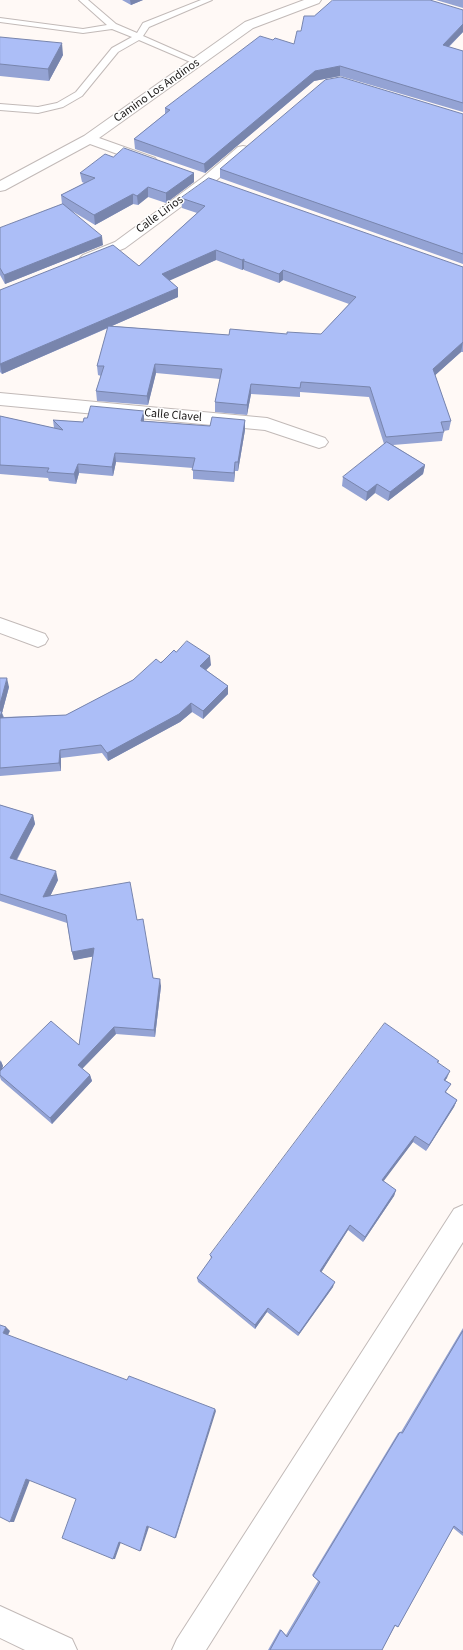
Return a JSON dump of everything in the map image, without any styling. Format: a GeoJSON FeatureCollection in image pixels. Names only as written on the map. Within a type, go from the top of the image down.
{"type":"FeatureCollection","features":[{"type":"Feature","properties":{"kind":"street","name":"Camino Los Andinos"},"geometry":{"type":"LineString","coordinates":[[0,187],[89,139],[249,25],[315,0]]}},
{"type":"Feature","properties":{"kind":"street"},"geometry":{"type":"LineString","coordinates":[[89,139],[163,165]]}},
{"type":"Feature","properties":{"kind":"street","name":"Calle Lirios"},"geometry":{"type":"LineString","coordinates":[[77,262],[120,245],[207,181],[254,140]]}},
{"type":"Feature","properties":{"kind":"street"},"geometry":{"type":"LineString","coordinates":[[192,176],[222,186]]}},
{"type":"Feature","properties":{"kind":"street","name":"Calle Clavel"},"geometry":{"type":"LineString","coordinates":[[0,400],[267,424],[319,442]]}},
{"type":"Feature","properties":{"kind":"street"},"geometry":{"type":"LineString","coordinates":[[0,625],[38,639]]}},
{"type":"Feature","properties":{"kind":"street"},"geometry":{"type":"LineString","coordinates":[[188,1650],[463,1218]]}},
{"type":"Feature","properties":{"kind":"street"},"geometry":{"type":"LineString","coordinates":[[0,1622],[61,1650]]}},
{"type":"Feature","properties":{"kind":"lane"},"geometry":{"type":"LineString","coordinates":[[83,0],[113,26],[198,62]]}},
{"type":"Feature","properties":{"kind":"lane"},"geometry":{"type":"LineString","coordinates":[[0,107],[38,110],[60,105],[79,94],[115,50],[138,37],[146,25],[208,0]]}},
{"type":"Feature","properties":{"kind":"lane"},"geometry":{"type":"LineString","coordinates":[[0,20],[83,31],[113,26]]}},
{"type":"Feature","properties":{"kind":"building"},"geometry":{"type":"Polygon","coordinates":[[[333,0],[430,0],[463,10],[463,24],[443,45],[463,51],[463,103],[340,66],[315,71],[204,164],[134,139],[170,110],[165,108],[260,36],[273,40],[275,38],[294,44],[297,31],[301,31],[304,16],[314,16],[333,0]]]}},
{"type":"Feature","properties":{"kind":"building"},"geometry":{"type":"Polygon","coordinates":[[[0,37],[62,43],[48,69],[0,64],[0,37]]]}},
{"type":"Feature","properties":{"kind":"building"},"geometry":{"type":"Polygon","coordinates":[[[341,77],[463,114],[463,254],[220,169],[325,80],[341,77]]]}},
{"type":"Feature","properties":{"kind":"building"},"geometry":{"type":"Polygon","coordinates":[[[124,148],[194,173],[166,193],[148,187],[137,196],[133,194],[94,215],[61,195],[95,178],[80,173],[105,154],[113,157],[124,148]]]}},
{"type":"Feature","properties":{"kind":"building"},"geometry":{"type":"Polygon","coordinates":[[[209,178],[463,267],[463,342],[433,369],[451,421],[441,422],[444,432],[386,437],[370,387],[301,382],[300,388],[251,384],[247,405],[215,402],[222,369],[155,364],[147,396],[96,391],[104,366],[97,366],[108,326],[229,335],[230,329],[287,334],[287,332],[321,334],[356,297],[283,270],[279,274],[244,261],[244,259],[242,260],[216,250],[162,274],[178,288],[0,364],[0,290],[113,245],[139,266],[205,206],[181,198],[209,178]]]}},
{"type":"Feature","properties":{"kind":"building"},"geometry":{"type":"Polygon","coordinates":[[[63,204],[102,236],[4,275],[0,268],[0,228],[63,204]]]}},
{"type":"Feature","properties":{"kind":"building"},"geometry":{"type":"Polygon","coordinates":[[[91,406],[144,411],[141,421],[210,426],[212,417],[245,420],[238,462],[235,462],[234,473],[192,470],[195,458],[115,453],[112,467],[78,464],[74,474],[47,472],[49,468],[0,465],[0,416],[63,430],[53,420],[83,422],[84,418],[87,418],[91,406]]]}},
{"type":"Feature","properties":{"kind":"building"},"geometry":{"type":"Polygon","coordinates":[[[387,442],[425,465],[390,492],[377,484],[367,492],[343,477],[387,442]]]}},
{"type":"Feature","properties":{"kind":"building"},"geometry":{"type":"Polygon","coordinates":[[[187,641],[210,656],[200,666],[228,686],[203,711],[191,703],[179,714],[107,753],[101,745],[60,750],[59,763],[0,768],[0,718],[66,715],[133,680],[156,659],[161,663],[174,650],[176,652],[187,641]]]}},
{"type":"Feature","properties":{"kind":"building"},"geometry":{"type":"Polygon","coordinates":[[[0,678],[7,678],[0,704],[0,678]]]}},
{"type":"Feature","properties":{"kind":"building"},"geometry":{"type":"Polygon","coordinates":[[[0,805],[33,815],[10,858],[56,871],[43,897],[130,882],[137,920],[143,919],[153,978],[160,979],[154,1030],[114,1027],[78,1065],[90,1075],[50,1118],[0,1075],[0,1071],[51,1021],[79,1045],[94,948],[72,952],[66,915],[0,894],[0,805]]]}},
{"type":"Feature","properties":{"kind":"building"},"geometry":{"type":"Polygon","coordinates":[[[385,1023],[439,1061],[437,1062],[450,1071],[444,1080],[451,1084],[445,1092],[457,1100],[429,1145],[415,1136],[382,1180],[396,1190],[365,1237],[350,1225],[320,1271],[335,1282],[299,1333],[268,1308],[255,1325],[197,1278],[212,1257],[210,1255],[385,1023]]]}},
{"type":"Feature","properties":{"kind":"building"},"geometry":{"type":"Polygon","coordinates":[[[0,1325],[6,1327],[3,1333],[127,1380],[129,1376],[215,1409],[175,1538],[147,1526],[140,1551],[119,1542],[113,1559],[62,1538],[76,1499],[26,1479],[10,1522],[0,1517],[0,1325]]]}},
{"type":"Feature","properties":{"kind":"building"},"geometry":{"type":"Polygon","coordinates":[[[463,1331],[463,1533],[454,1526],[398,1627],[395,1625],[382,1650],[270,1650],[281,1630],[287,1637],[320,1582],[313,1576],[400,1432],[402,1433],[463,1331]]]}}]}
